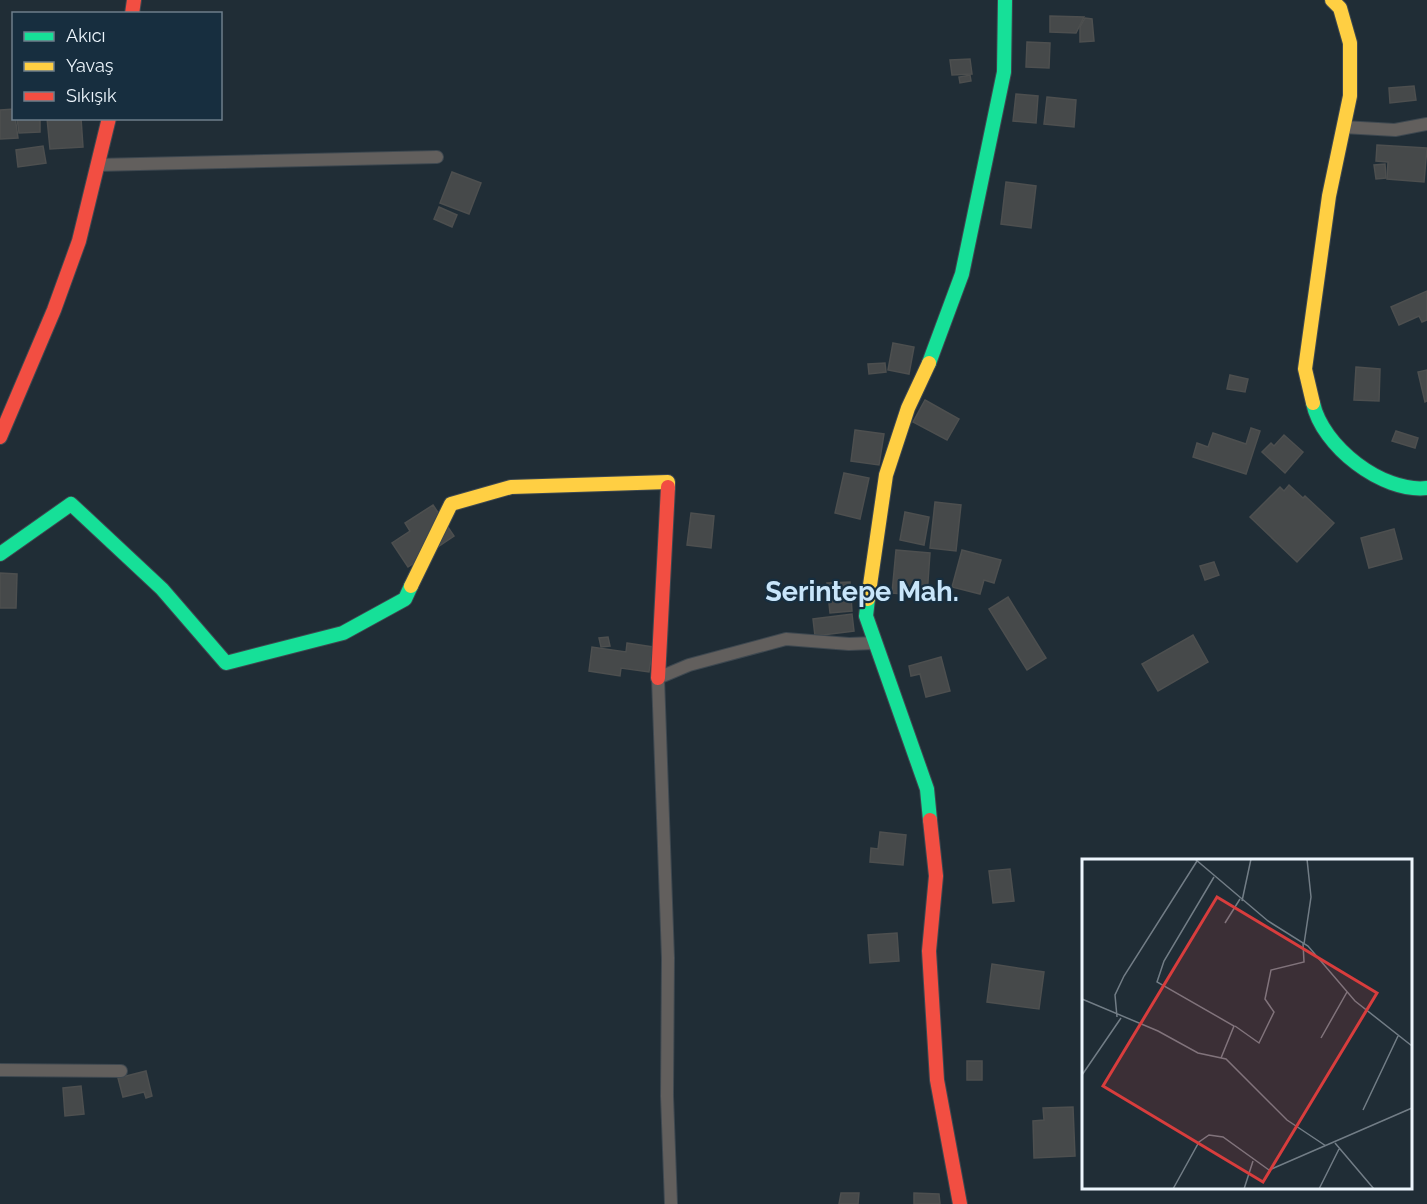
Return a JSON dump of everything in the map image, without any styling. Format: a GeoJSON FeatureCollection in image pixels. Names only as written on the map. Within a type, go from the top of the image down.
{"type":"FeatureCollection","features":[{"type":"Feature","properties":{"kind":"street"},"geometry":{"type":"LineString","coordinates":[[960,1204],[937,1080],[929,951],[936,876],[927,789],[866,616],[886,475],[908,408],[936,349],[962,274],[1004,72],[1005,0]]}},
{"type":"Feature","properties":{"kind":"street"},"geometry":{"type":"LineString","coordinates":[[1332,0],[1340,8],[1350,43],[1350,96],[1329,196],[1305,369],[1315,413],[1343,453],[1375,477],[1418,489],[1427,488]]}},
{"type":"Feature","properties":{"kind":"street"},"geometry":{"type":"LineString","coordinates":[[0,437],[54,310],[79,241],[108,120]]}},
{"type":"Feature","properties":{"kind":"street"},"geometry":{"type":"LineString","coordinates":[[1343,127],[1395,130],[1427,124]]}},
{"type":"Feature","properties":{"kind":"street"},"geometry":{"type":"LineString","coordinates":[[97,165],[437,157]]}},
{"type":"Feature","properties":{"kind":"street"},"geometry":{"type":"LineString","coordinates":[[0,554],[71,504],[162,589],[225,663],[344,633],[405,599],[451,504],[511,487],[668,482],[658,678],[668,958],[667,1096],[671,1204]]}},
{"type":"Feature","properties":{"kind":"street"},"geometry":{"type":"LineString","coordinates":[[658,678],[689,665],[786,639],[849,644],[875,643]]}},
{"type":"Feature","properties":{"kind":"street"},"geometry":{"type":"LineString","coordinates":[[0,1070],[121,1071]]}},
{"type":"Feature","properties":{"kind":"building"},"geometry":{"type":"Polygon","coordinates":[[[1050,16],[1084,17],[1076,33],[1050,32],[1050,16]]]}},
{"type":"Feature","properties":{"kind":"building"},"geometry":{"type":"Polygon","coordinates":[[[1085,18],[1092,19],[1094,41],[1080,42],[1080,27],[1085,18]]]}},
{"type":"Feature","properties":{"kind":"building"},"geometry":{"type":"Polygon","coordinates":[[[1027,42],[1050,43],[1049,68],[1026,67],[1027,42]]]}},
{"type":"Feature","properties":{"kind":"building"},"geometry":{"type":"Polygon","coordinates":[[[970,59],[972,74],[952,75],[950,60],[970,59]]]}},
{"type":"Feature","properties":{"kind":"building"},"geometry":{"type":"Polygon","coordinates":[[[970,75],[971,81],[960,83],[959,77],[970,75]]]}},
{"type":"Feature","properties":{"kind":"building"},"geometry":{"type":"Polygon","coordinates":[[[1414,86],[1416,100],[1390,103],[1389,88],[1414,86]]]}},
{"type":"Feature","properties":{"kind":"building"},"geometry":{"type":"Polygon","coordinates":[[[1016,94],[1038,96],[1036,123],[1013,121],[1016,94]]]}},
{"type":"Feature","properties":{"kind":"building"},"geometry":{"type":"Polygon","coordinates":[[[1047,97],[1076,100],[1074,127],[1044,124],[1047,97]]]}},
{"type":"Feature","properties":{"kind":"building"},"geometry":{"type":"Polygon","coordinates":[[[12,109],[12,120],[16,120],[18,138],[0,139],[0,110],[12,109]]]}},
{"type":"Feature","properties":{"kind":"building"},"geometry":{"type":"Polygon","coordinates":[[[17,120],[40,120],[40,132],[19,133],[17,120]]]}},
{"type":"Feature","properties":{"kind":"building"},"geometry":{"type":"Polygon","coordinates":[[[47,120],[81,120],[83,147],[50,149],[47,120]]]}},
{"type":"Feature","properties":{"kind":"building"},"geometry":{"type":"Polygon","coordinates":[[[1377,145],[1427,148],[1424,182],[1387,179],[1388,162],[1376,161],[1377,145]]]}},
{"type":"Feature","properties":{"kind":"building"},"geometry":{"type":"Polygon","coordinates":[[[43,146],[46,163],[18,167],[16,150],[43,146]]]}},
{"type":"Feature","properties":{"kind":"building"},"geometry":{"type":"Polygon","coordinates":[[[1385,164],[1386,178],[1376,179],[1374,165],[1385,164]]]}},
{"type":"Feature","properties":{"kind":"building"},"geometry":{"type":"Polygon","coordinates":[[[452,172],[481,183],[469,214],[440,203],[452,172]]]}},
{"type":"Feature","properties":{"kind":"building"},"geometry":{"type":"Polygon","coordinates":[[[1006,182],[1036,186],[1031,228],[1001,224],[1006,182]]]}},
{"type":"Feature","properties":{"kind":"building"},"geometry":{"type":"Polygon","coordinates":[[[439,207],[457,215],[452,227],[434,219],[439,207]]]}},
{"type":"Feature","properties":{"kind":"building"},"geometry":{"type":"Polygon","coordinates":[[[1427,291],[1427,320],[1422,322],[1419,316],[1399,325],[1391,307],[1427,291]]]}},
{"type":"Feature","properties":{"kind":"building"},"geometry":{"type":"Polygon","coordinates":[[[893,343],[914,347],[909,374],[888,370],[893,343]]]}},
{"type":"Feature","properties":{"kind":"building"},"geometry":{"type":"Polygon","coordinates":[[[885,363],[886,372],[869,374],[868,364],[885,363]]]}},
{"type":"Feature","properties":{"kind":"building"},"geometry":{"type":"Polygon","coordinates":[[[1356,367],[1380,369],[1379,401],[1354,400],[1356,367]]]}},
{"type":"Feature","properties":{"kind":"building"},"geometry":{"type":"Polygon","coordinates":[[[1427,370],[1427,401],[1425,402],[1418,372],[1427,370]]]}},
{"type":"Feature","properties":{"kind":"building"},"geometry":{"type":"Polygon","coordinates":[[[1230,375],[1248,379],[1245,392],[1227,389],[1230,375]]]}},
{"type":"Feature","properties":{"kind":"building"},"geometry":{"type":"Polygon","coordinates":[[[925,400],[959,419],[947,440],[913,422],[925,400]]]}},
{"type":"Feature","properties":{"kind":"building"},"geometry":{"type":"Polygon","coordinates":[[[1251,428],[1260,431],[1246,474],[1193,457],[1197,443],[1208,447],[1213,433],[1246,444],[1251,428]]]}},
{"type":"Feature","properties":{"kind":"building"},"geometry":{"type":"Polygon","coordinates":[[[855,430],[884,434],[879,465],[851,461],[855,430]]]}},
{"type":"Feature","properties":{"kind":"building"},"geometry":{"type":"Polygon","coordinates":[[[1396,431],[1418,438],[1415,448],[1392,441],[1396,431]]]}},
{"type":"Feature","properties":{"kind":"building"},"geometry":{"type":"Polygon","coordinates":[[[1284,435],[1303,452],[1285,473],[1262,452],[1271,443],[1274,446],[1284,435]]]}},
{"type":"Feature","properties":{"kind":"building"},"geometry":{"type":"Polygon","coordinates":[[[844,473],[869,478],[860,519],[835,513],[844,473]]]}},
{"type":"Feature","properties":{"kind":"building"},"geometry":{"type":"Polygon","coordinates":[[[1289,485],[1303,498],[1305,496],[1334,523],[1297,562],[1250,517],[1280,487],[1284,491],[1289,485]]]}},
{"type":"Feature","properties":{"kind":"building"},"geometry":{"type":"Polygon","coordinates":[[[935,502],[961,505],[956,551],[930,548],[935,502]]]}},
{"type":"Feature","properties":{"kind":"building"},"geometry":{"type":"Polygon","coordinates":[[[433,505],[454,536],[408,567],[392,543],[410,531],[405,523],[433,505]]]}},
{"type":"Feature","properties":{"kind":"building"},"geometry":{"type":"Polygon","coordinates":[[[905,512],[929,517],[924,545],[900,540],[905,512]]]}},
{"type":"Feature","properties":{"kind":"building"},"geometry":{"type":"Polygon","coordinates":[[[691,513],[714,516],[711,548],[687,545],[691,513]]]}},
{"type":"Feature","properties":{"kind":"building"},"geometry":{"type":"Polygon","coordinates":[[[1394,529],[1402,559],[1369,568],[1361,538],[1394,529]]]}},
{"type":"Feature","properties":{"kind":"building"},"geometry":{"type":"Polygon","coordinates":[[[896,550],[930,553],[927,596],[892,593],[896,550]]]}},
{"type":"Feature","properties":{"kind":"building"},"geometry":{"type":"Polygon","coordinates":[[[962,550],[1001,560],[994,583],[984,580],[980,594],[952,587],[962,550]]]}},
{"type":"Feature","properties":{"kind":"building"},"geometry":{"type":"Polygon","coordinates":[[[1214,562],[1219,575],[1205,580],[1200,566],[1214,562]]]}},
{"type":"Feature","properties":{"kind":"building"},"geometry":{"type":"Polygon","coordinates":[[[0,573],[17,574],[16,608],[0,608],[0,573]]]}},
{"type":"Feature","properties":{"kind":"building"},"geometry":{"type":"Polygon","coordinates":[[[850,582],[852,611],[830,613],[827,583],[850,582]]]}},
{"type":"Feature","properties":{"kind":"building"},"geometry":{"type":"Polygon","coordinates":[[[1008,597],[1046,658],[1027,670],[989,609],[1008,597]]]}},
{"type":"Feature","properties":{"kind":"building"},"geometry":{"type":"Polygon","coordinates":[[[852,614],[854,631],[815,636],[813,619],[852,614]]]}},
{"type":"Feature","properties":{"kind":"building"},"geometry":{"type":"Polygon","coordinates":[[[1193,635],[1208,662],[1158,691],[1142,664],[1193,635]]]}},
{"type":"Feature","properties":{"kind":"building"},"geometry":{"type":"Polygon","coordinates":[[[608,637],[610,646],[601,647],[599,638],[608,637]]]}},
{"type":"Feature","properties":{"kind":"building"},"geometry":{"type":"Polygon","coordinates":[[[627,643],[653,647],[649,672],[621,668],[620,676],[589,671],[592,647],[626,652],[627,643]]]}},
{"type":"Feature","properties":{"kind":"building"},"geometry":{"type":"Polygon","coordinates":[[[941,657],[950,691],[926,697],[920,674],[911,676],[909,666],[941,657]]]}},
{"type":"Feature","properties":{"kind":"building"},"geometry":{"type":"Polygon","coordinates":[[[880,832],[906,835],[903,865],[870,862],[871,848],[878,849],[880,832]]]}},
{"type":"Feature","properties":{"kind":"building"},"geometry":{"type":"Polygon","coordinates":[[[1010,869],[1014,901],[993,903],[989,871],[1010,869]]]}},
{"type":"Feature","properties":{"kind":"building"},"geometry":{"type":"Polygon","coordinates":[[[897,933],[899,961],[870,963],[868,935],[897,933]]]}},
{"type":"Feature","properties":{"kind":"building"},"geometry":{"type":"Polygon","coordinates":[[[992,964],[1044,972],[1039,1009],[987,1002],[992,964]]]}},
{"type":"Feature","properties":{"kind":"building"},"geometry":{"type":"Polygon","coordinates":[[[967,1061],[982,1061],[982,1080],[967,1080],[967,1061]]]}},
{"type":"Feature","properties":{"kind":"building"},"geometry":{"type":"Polygon","coordinates":[[[146,1071],[152,1096],[146,1098],[144,1092],[123,1097],[118,1078],[146,1071]]]}},
{"type":"Feature","properties":{"kind":"building"},"geometry":{"type":"Polygon","coordinates":[[[81,1086],[84,1114],[65,1116],[63,1088],[81,1086]]]}},
{"type":"Feature","properties":{"kind":"building"},"geometry":{"type":"Polygon","coordinates":[[[1073,1107],[1075,1156],[1034,1158],[1033,1121],[1044,1120],[1043,1108],[1073,1107]]]}},
{"type":"Feature","properties":{"kind":"building"},"geometry":{"type":"Polygon","coordinates":[[[841,1193],[859,1193],[858,1204],[839,1204],[841,1193]]]}},
{"type":"Feature","properties":{"kind":"building"},"geometry":{"type":"Polygon","coordinates":[[[914,1193],[939,1194],[940,1204],[914,1204],[914,1193]]]}},
{"type":"Feature","properties":{"kind":"traffic: fast"},"geometry":{"type":"LineString","coordinates":[[929,363],[962,274],[1004,72],[1005,0]]}},
{"type":"Feature","properties":{"kind":"traffic: fast"},"geometry":{"type":"LineString","coordinates":[[1313,403],[1328,435],[1356,464],[1391,483],[1410,488],[1427,488]]}},
{"type":"Feature","properties":{"kind":"traffic: fast"},"geometry":{"type":"LineString","coordinates":[[0,554],[71,504],[162,589],[226,663],[343,633],[405,599],[411,586]]}},
{"type":"Feature","properties":{"kind":"traffic: fast"},"geometry":{"type":"LineString","coordinates":[[868,599],[866,616],[927,789],[930,820]]}},
{"type":"Feature","properties":{"kind":"traffic: slow"},"geometry":{"type":"LineString","coordinates":[[1313,403],[1305,369],[1329,196],[1350,96],[1350,43],[1340,8],[1332,0]]}},
{"type":"Feature","properties":{"kind":"traffic: slow"},"geometry":{"type":"LineString","coordinates":[[868,599],[886,475],[908,408],[929,363]]}},
{"type":"Feature","properties":{"kind":"traffic: slow"},"geometry":{"type":"LineString","coordinates":[[411,586],[451,504],[511,487],[668,482],[668,487]]}},
{"type":"Feature","properties":{"kind":"traffic: jam"},"geometry":{"type":"LineString","coordinates":[[132,12],[134,0]]}},
{"type":"Feature","properties":{"kind":"traffic: jam"},"geometry":{"type":"LineString","coordinates":[[0,437],[54,310],[79,241],[109,120]]}},
{"type":"Feature","properties":{"kind":"traffic: jam"},"geometry":{"type":"LineString","coordinates":[[658,678],[668,487]]}},
{"type":"Feature","properties":{"kind":"traffic: jam"},"geometry":{"type":"LineString","coordinates":[[930,820],[936,876],[929,951],[937,1080],[960,1204]]}},
{"type":"Feature","properties":{"kind":"district","name":"Serintepe Mah."},"geometry":{"type":"Point","coordinates":[862,592]}}]}
